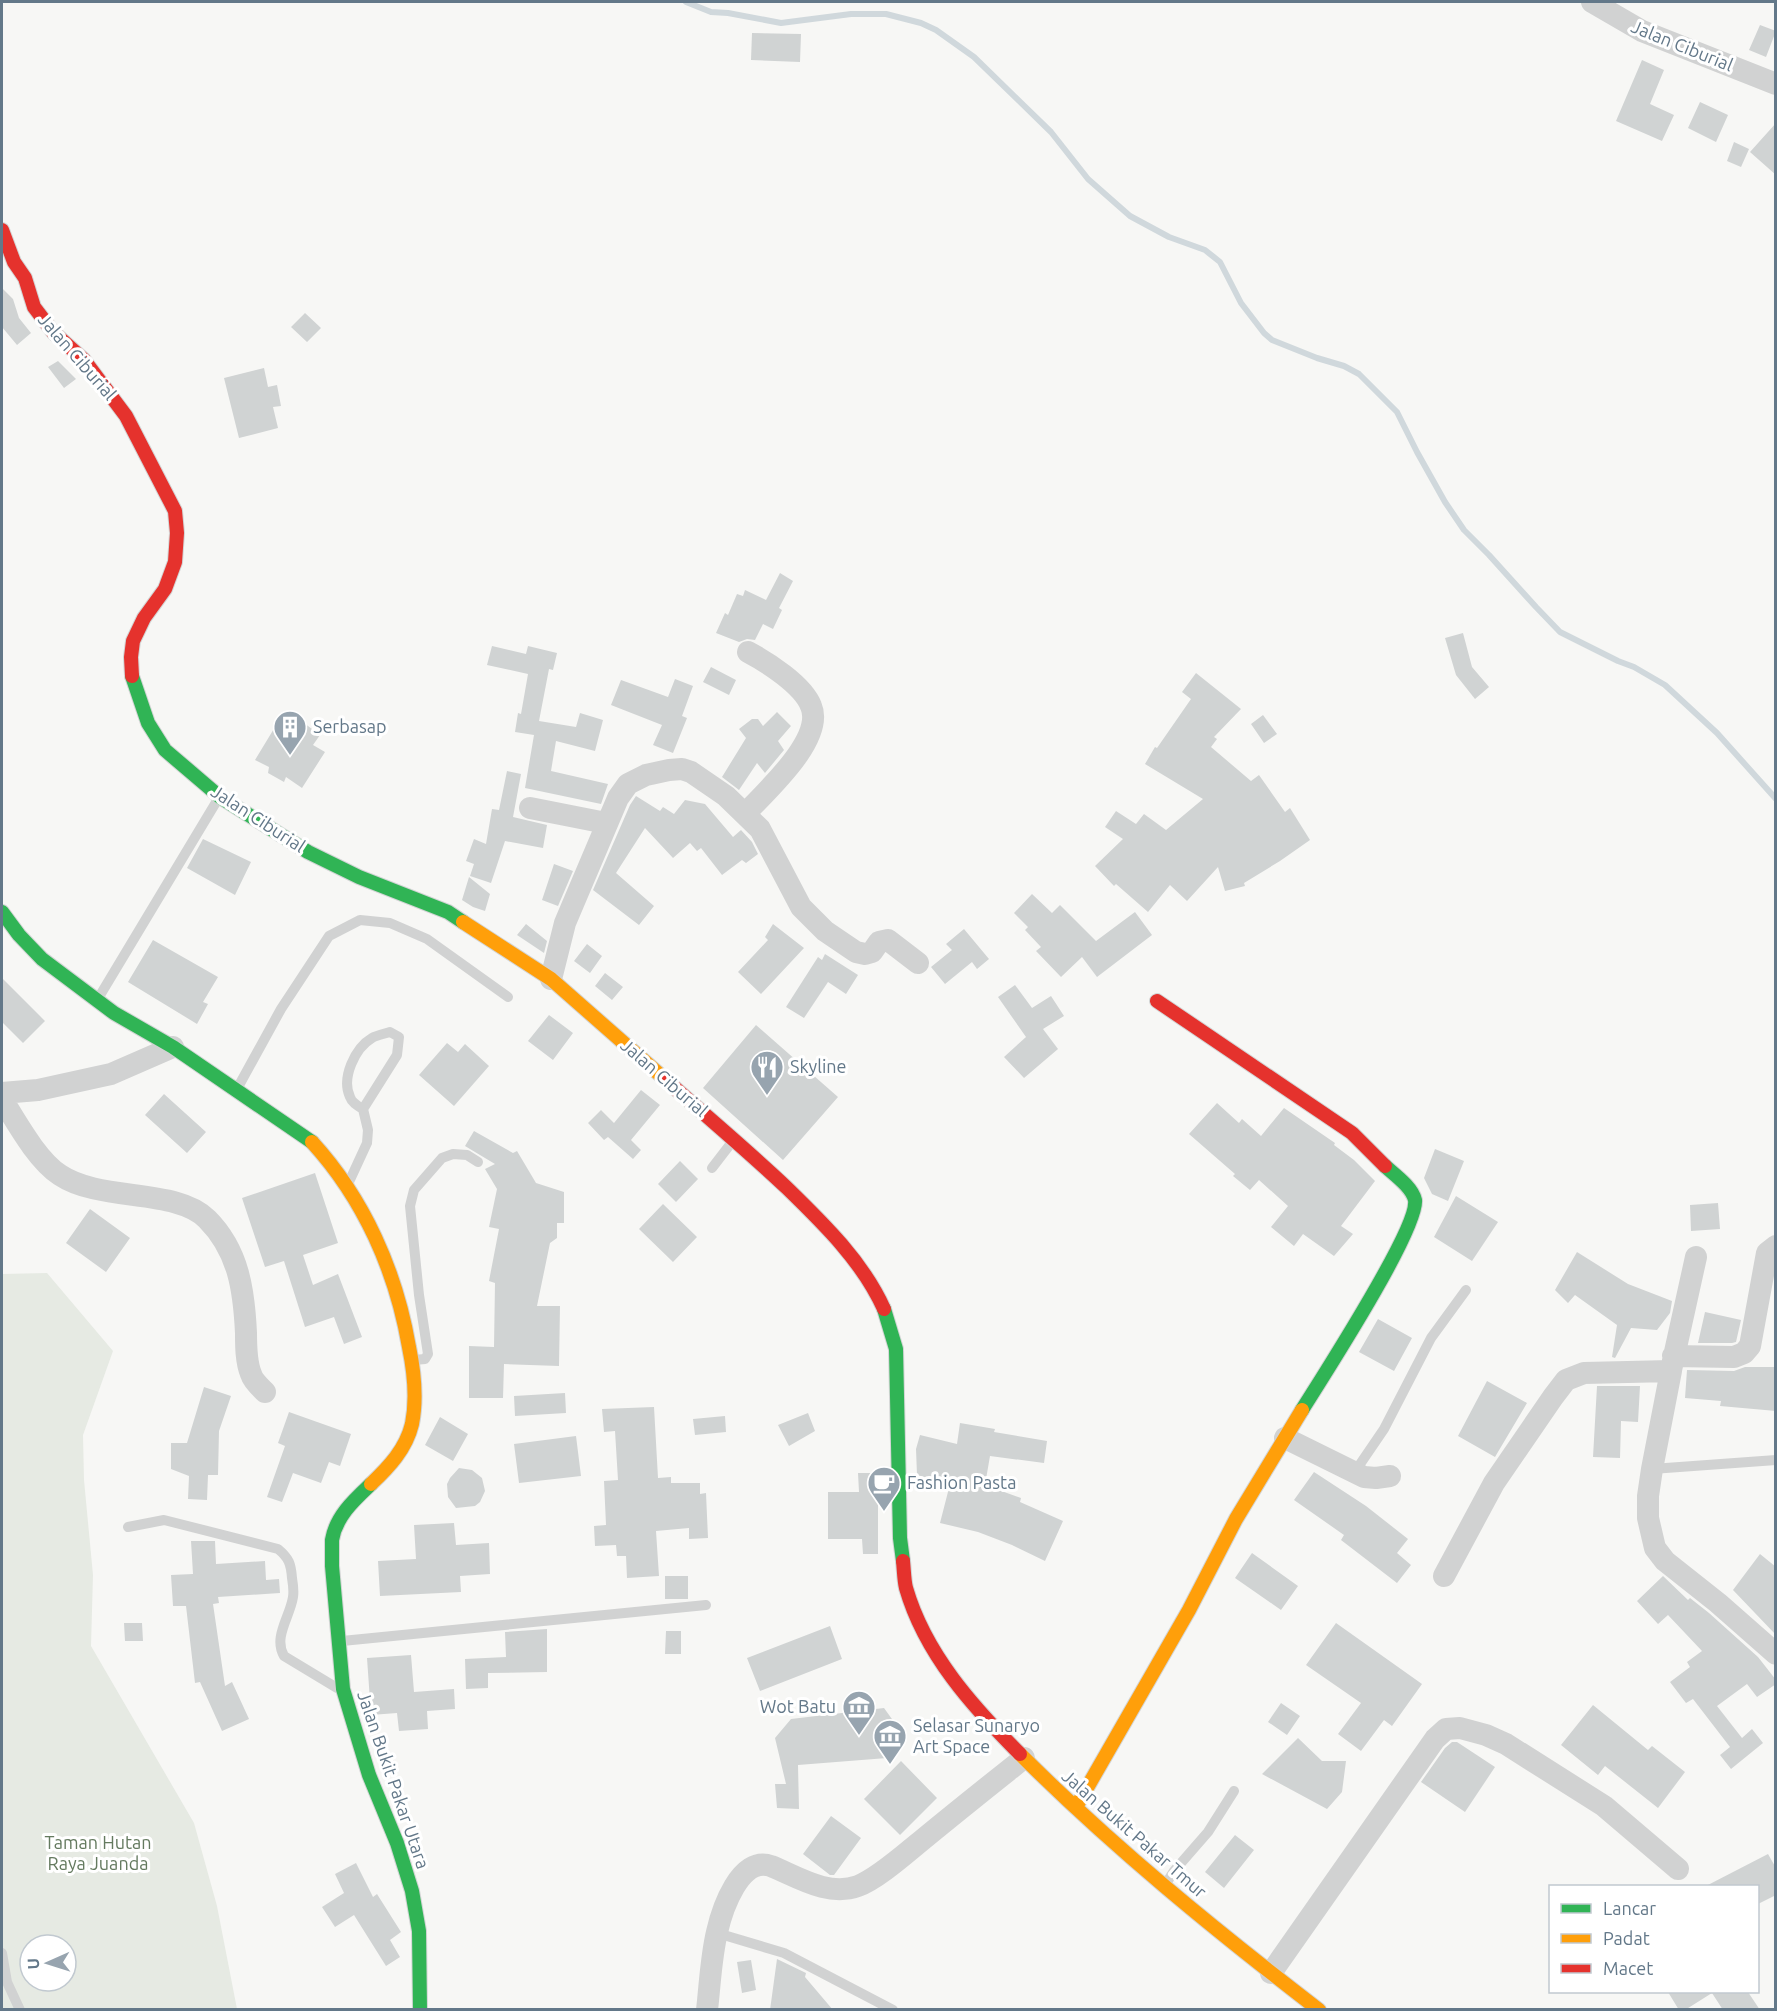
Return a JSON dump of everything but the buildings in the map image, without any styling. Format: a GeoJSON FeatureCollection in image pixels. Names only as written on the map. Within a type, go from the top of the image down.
{"type":"FeatureCollection","features":[{"type":"Feature","properties":{"kind":"street","name":"Jalan Ciburial"},"geometry":{"type":"LineString","coordinates":[[1592,2],[1642,31],[1776,84]]}},
{"type":"Feature","properties":{"kind":"street","name":"Jalan Ciburial"},"geometry":{"type":"LineString","coordinates":[[2,230],[14,262],[25,278],[34,307],[53,332],[84,360],[126,416],[175,511],[177,533],[175,562],[165,589],[144,618],[133,641],[131,657],[132,676],[148,723],[165,750],[220,797],[308,852],[359,877],[448,912],[551,979],[775,1178]]}},
{"type":"Feature","properties":{"kind":"street"},"geometry":{"type":"LineString","coordinates":[[2,277],[25,278]]}},
{"type":"Feature","properties":{"kind":"street"},"geometry":{"type":"LineString","coordinates":[[746,813],[806,744],[813,720],[812,708],[805,696],[773,665],[748,652]]}},
{"type":"Feature","properties":{"kind":"street"},"geometry":{"type":"LineString","coordinates":[[551,979],[565,923],[618,798],[628,784],[646,775],[669,770],[682,770],[699,777],[746,813],[760,829],[801,907],[825,931],[856,952],[865,954],[872,952],[879,942],[888,940],[918,963]]}},
{"type":"Feature","properties":{"kind":"street"},"geometry":{"type":"LineString","coordinates":[[530,808],[606,823]]}},
{"type":"Feature","properties":{"kind":"street","name":"Jalan Bukit Pakar Utara"},"geometry":{"type":"LineString","coordinates":[[2,912],[19,935],[42,959],[114,1013],[173,1047],[312,1142],[326,1157],[346,1186],[378,1244],[397,1298],[412,1360],[416,1392],[410,1436],[383,1474],[347,1507],[337,1521],[332,1536],[343,1691],[360,1750],[379,1803],[397,1842],[414,1900],[418,1921],[420,2010]]}},
{"type":"Feature","properties":{"kind":"street"},"geometry":{"type":"LineString","coordinates":[[1076,1807],[1189,1610],[1236,1520],[1386,1272],[1413,1213],[1415,1201],[1411,1191],[1352,1133],[1156,1001]]}},
{"type":"Feature","properties":{"kind":"street"},"geometry":{"type":"LineString","coordinates":[[2,1093],[38,1090],[111,1074],[173,1047]]}},
{"type":"Feature","properties":{"kind":"street"},"geometry":{"type":"LineString","coordinates":[[2,1099],[42,1159],[60,1175],[84,1187],[184,1205],[205,1216],[222,1235],[243,1288],[247,1353],[251,1375],[265,1392]]}},
{"type":"Feature","properties":{"kind":"street","name":"Jalan Bukit Pakar Tmur"},"geometry":{"type":"LineString","coordinates":[[775,1178],[822,1224],[859,1268],[878,1296],[889,1320],[896,1349],[900,1538],[906,1587],[920,1624],[939,1659],[984,1718],[1050,1784],[1165,1886],[1319,2010]]}},
{"type":"Feature","properties":{"kind":"street"},"geometry":{"type":"LineString","coordinates":[[1444,1576],[1494,1483],[1566,1380],[1584,1373],[1734,1357],[1744,1353],[1750,1346],[1767,1252],[1776,1246]]}},
{"type":"Feature","properties":{"kind":"street"},"geometry":{"type":"LineString","coordinates":[[1696,1257],[1652,1469],[1648,1518],[1655,1548],[1665,1561],[1718,1603],[1776,1654]]}},
{"type":"Feature","properties":{"kind":"street"},"geometry":{"type":"LineString","coordinates":[[1285,1438],[1364,1477],[1390,1476]]}},
{"type":"Feature","properties":{"kind":"street"},"geometry":{"type":"LineString","coordinates":[[1271,1973],[1435,1739],[1446,1730],[1460,1728],[1486,1735],[1506,1744],[1604,1806],[1678,1869]]}},
{"type":"Feature","properties":{"kind":"street"},"geometry":{"type":"LineString","coordinates":[[707,2010],[717,1933],[736,1884],[742,1875],[755,1865],[768,1865],[799,1879],[836,1890],[858,1886],[893,1864],[1024,1758]]}},
{"type":"Feature","properties":{"kind":"lane"},"geometry":{"type":"LineString","coordinates":[[97,1000],[220,797]]}},
{"type":"Feature","properties":{"kind":"lane"},"geometry":{"type":"LineString","coordinates":[[237,1090],[281,1009],[329,936],[360,920],[390,923],[427,939],[508,997]]}},
{"type":"Feature","properties":{"kind":"lane"},"geometry":{"type":"LineString","coordinates":[[346,1186],[352,1178],[367,1143],[368,1130],[363,1109],[351,1099],[347,1090],[349,1071],[359,1049],[372,1038],[390,1032],[399,1036],[398,1055],[363,1109]]}},
{"type":"Feature","properties":{"kind":"lane"},"geometry":{"type":"LineString","coordinates":[[712,1168],[734,1140]]}},
{"type":"Feature","properties":{"kind":"lane"},"geometry":{"type":"LineString","coordinates":[[412,1360],[425,1359],[428,1354],[419,1295],[410,1206],[414,1190],[442,1158],[453,1154],[467,1155],[478,1162]]}},
{"type":"Feature","properties":{"kind":"lane"},"geometry":{"type":"LineString","coordinates":[[1354,1473],[1384,1429],[1431,1338],[1467,1290]]}},
{"type":"Feature","properties":{"kind":"lane"},"geometry":{"type":"LineString","coordinates":[[1652,1469],[1776,1460]]}},
{"type":"Feature","properties":{"kind":"lane"},"geometry":{"type":"LineString","coordinates":[[128,1527],[164,1520],[279,1549],[291,1564],[294,1596],[279,1641],[280,1649],[284,1656],[343,1691]]}},
{"type":"Feature","properties":{"kind":"lane"},"geometry":{"type":"LineString","coordinates":[[339,1642],[706,1605]]}},
{"type":"Feature","properties":{"kind":"lane"},"geometry":{"type":"LineString","coordinates":[[1165,1886],[1174,1871],[1208,1833],[1234,1791]]}},
{"type":"Feature","properties":{"kind":"lane"},"geometry":{"type":"LineString","coordinates":[[717,1933],[784,1953],[893,2010]]}},
{"type":"Feature","properties":{"kind":"lane"},"geometry":{"type":"LineString","coordinates":[[2,1953],[7,1982],[20,2010]]}},
{"type":"Feature","properties":{"kind":"green space","name":"Taman Hutan Raya Juanda"},"geometry":{"type":"Polygon","coordinates":[[[47,1273],[113,1351],[83,1435],[84,1480],[93,1575],[91,1646],[194,1823],[217,1906],[237,2009],[2,2009],[2,1274],[47,1273]]]}},
{"type":"Feature","properties":{"kind":"waterway"},"geometry":{"type":"LineString","coordinates":[[686,2],[711,12],[781,23],[851,14],[886,14],[921,23],[936,30],[974,57],[1051,132],[1088,179],[1130,216],[1169,237],[1205,250],[1220,262],[1241,303],[1272,340],[1344,366],[1359,374],[1397,412],[1445,502],[1464,530],[1560,632],[1634,667],[1665,685],[1717,733],[1776,799]]}},
{"type":"Feature","properties":{"kind":"traffic: fast"},"geometry":{"type":"LineString","coordinates":[[132,676],[148,723],[165,750],[220,797],[308,852],[359,877],[448,912],[463,922]]}},
{"type":"Feature","properties":{"kind":"traffic: fast"},"geometry":{"type":"LineString","coordinates":[[2,912],[19,935],[42,959],[114,1013],[173,1047],[312,1142]]}},
{"type":"Feature","properties":{"kind":"traffic: fast"},"geometry":{"type":"LineString","coordinates":[[1302,1410],[1368,1304],[1412,1216],[1415,1200],[1413,1195],[1403,1182],[1385,1166]]}},
{"type":"Feature","properties":{"kind":"traffic: fast"},"geometry":{"type":"LineString","coordinates":[[884,1309],[896,1349],[900,1538],[903,1561]]}},
{"type":"Feature","properties":{"kind":"traffic: fast"},"geometry":{"type":"LineString","coordinates":[[371,1484],[352,1502],[337,1523],[332,1540],[332,1566],[343,1689],[369,1775],[397,1843],[412,1891],[419,1931],[420,2010]]}},
{"type":"Feature","properties":{"kind":"traffic: slow"},"geometry":{"type":"LineString","coordinates":[[463,922],[551,979],[667,1081]]}},
{"type":"Feature","properties":{"kind":"traffic: slow"},"geometry":{"type":"LineString","coordinates":[[312,1142],[347,1187],[375,1237],[396,1291],[411,1356],[415,1395],[412,1424],[406,1442],[396,1457],[371,1484]]}},
{"type":"Feature","properties":{"kind":"traffic: slow"},"geometry":{"type":"LineString","coordinates":[[1076,1807],[1189,1610],[1236,1519],[1302,1410]]}},
{"type":"Feature","properties":{"kind":"traffic: slow"},"geometry":{"type":"LineString","coordinates":[[1020,1754],[1091,1822],[1165,1887],[1319,2010]]}},
{"type":"Feature","properties":{"kind":"traffic: jam"},"geometry":{"type":"LineString","coordinates":[[2,230],[14,262],[25,278],[34,307],[53,332],[84,360],[126,416],[175,511],[177,533],[175,562],[165,589],[144,618],[133,641],[132,676]]}},
{"type":"Feature","properties":{"kind":"traffic: jam"},"geometry":{"type":"LineString","coordinates":[[1157,1001],[1352,1133],[1385,1166]]}},
{"type":"Feature","properties":{"kind":"traffic: jam"},"geometry":{"type":"LineString","coordinates":[[667,1081],[772,1174],[842,1244],[865,1275],[884,1309]]}},
{"type":"Feature","properties":{"kind":"traffic: jam"},"geometry":{"type":"LineString","coordinates":[[903,1561],[906,1588],[914,1612],[938,1657],[968,1698],[1020,1754]]}},
{"type":"Feature","properties":{"kind":"place","name":"Serbasap"},"geometry":{"type":"Point","coordinates":[290,756]}},
{"type":"Feature","properties":{"kind":"place","name":"Skyline"},"geometry":{"type":"Point","coordinates":[767,1096]}},
{"type":"Feature","properties":{"kind":"place","name":"Fashion Pasta"},"geometry":{"type":"Point","coordinates":[884,1512]}},
{"type":"Feature","properties":{"kind":"place","name":"Wot Batu"},"geometry":{"type":"Point","coordinates":[859,1736]}},
{"type":"Feature","properties":{"kind":"place","name":"Selasar Sunaryo Art Space"},"geometry":{"type":"Point","coordinates":[890,1765]}}]}
